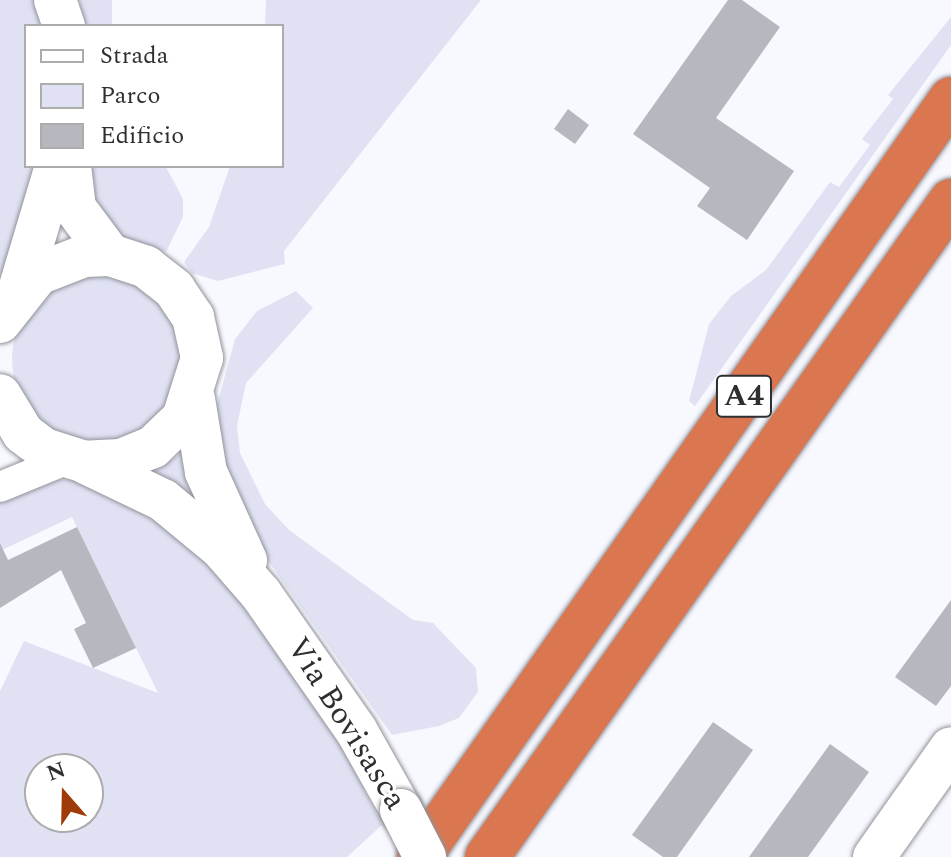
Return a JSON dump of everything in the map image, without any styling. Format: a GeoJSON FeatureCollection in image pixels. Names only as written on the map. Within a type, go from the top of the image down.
{"type":"FeatureCollection","features":[{"type":"Feature","properties":{"kind":"highway","name":"A4"},"geometry":{"type":"LineString","coordinates":[[422,857],[951,99]]}},
{"type":"Feature","properties":{"kind":"highway","name":"A4"},"geometry":{"type":"LineString","coordinates":[[487,857],[951,201]]}},
{"type":"Feature","properties":{"kind":"street"},"geometry":{"type":"LineString","coordinates":[[55,0],[63,24]]}},
{"type":"Feature","properties":{"kind":"street"},"geometry":{"type":"LineString","coordinates":[[9,306],[55,168]]}},
{"type":"Feature","properties":{"kind":"street"},"geometry":{"type":"LineString","coordinates":[[70,168],[75,208],[110,255]]}},
{"type":"Feature","properties":{"kind":"street"},"geometry":{"type":"LineString","coordinates":[[0,487],[76,461],[120,460],[153,447],[194,399],[202,358],[185,302],[146,267],[110,255],[60,262],[9,306]]}},
{"type":"Feature","properties":{"kind":"street","name":"Via Bovisasca"},"geometry":{"type":"LineString","coordinates":[[0,395],[23,433],[76,461],[135,483],[186,517],[261,594],[356,730],[401,810],[422,857]]}},
{"type":"Feature","properties":{"kind":"street","name":"Via Bovisasca"},"geometry":{"type":"LineString","coordinates":[[194,399],[206,472],[261,594]]}},
{"type":"Feature","properties":{"kind":"street"},"geometry":{"type":"LineString","coordinates":[[874,857],[951,748]]}},
{"type":"Feature","properties":{"kind":"green space"},"geometry":{"type":"Polygon","coordinates":[[[0,0],[36,0],[44,24],[24,24],[24,168],[45,168],[0,291],[0,0]]]}},
{"type":"Feature","properties":{"kind":"green space"},"geometry":{"type":"Polygon","coordinates":[[[79,0],[112,0],[112,24],[85,24],[79,0]]]}},
{"type":"Feature","properties":{"kind":"green space"},"geometry":{"type":"Polygon","coordinates":[[[266,0],[481,0],[284,251],[285,264],[218,281],[192,273],[184,262],[209,227],[229,168],[284,168],[284,24],[265,24],[266,0]]]}},
{"type":"Feature","properties":{"kind":"green space"},"geometry":{"type":"Polygon","coordinates":[[[951,17],[951,45],[695,406],[689,401],[709,324],[731,296],[766,270],[830,182],[839,187],[870,145],[862,139],[893,99],[888,95],[951,17]]]}},
{"type":"Feature","properties":{"kind":"green space"},"geometry":{"type":"Polygon","coordinates":[[[82,168],[167,168],[183,199],[183,217],[166,252],[105,234],[82,168]]]}},
{"type":"Feature","properties":{"kind":"green space"},"geometry":{"type":"Polygon","coordinates":[[[97,274],[130,280],[157,299],[176,326],[182,359],[176,392],[157,419],[130,438],[97,444],[64,438],[37,419],[18,392],[12,359],[18,326],[37,299],[64,280],[97,274]]]}},
{"type":"Feature","properties":{"kind":"green space"},"geometry":{"type":"Polygon","coordinates":[[[296,291],[313,308],[246,383],[237,426],[240,453],[265,504],[289,530],[413,620],[433,623],[476,668],[478,692],[459,718],[439,726],[392,735],[269,562],[229,492],[214,416],[235,339],[257,311],[296,291]]]}},
{"type":"Feature","properties":{"kind":"green space"},"geometry":{"type":"Polygon","coordinates":[[[182,453],[198,500],[184,509],[142,479],[182,453]]]}},
{"type":"Feature","properties":{"kind":"green space"},"geometry":{"type":"Polygon","coordinates":[[[74,479],[116,490],[200,550],[283,655],[344,750],[382,825],[347,857],[0,857],[0,691],[24,641],[158,693],[72,517],[0,551],[0,500],[44,481],[74,479]]]}},
{"type":"Feature","properties":{"kind":"building"},"geometry":{"type":"Polygon","coordinates":[[[728,0],[742,0],[780,27],[716,118],[794,171],[747,240],[697,206],[710,188],[633,134],[728,0]]]}},
{"type":"Feature","properties":{"kind":"building"},"geometry":{"type":"Polygon","coordinates":[[[568,109],[589,125],[575,144],[554,129],[568,109]]]}},
{"type":"Feature","properties":{"kind":"building"},"geometry":{"type":"Polygon","coordinates":[[[77,527],[136,648],[93,668],[74,629],[86,623],[61,570],[0,608],[0,543],[8,560],[77,527]]]}},
{"type":"Feature","properties":{"kind":"building"},"geometry":{"type":"Polygon","coordinates":[[[951,600],[951,686],[936,706],[895,677],[951,600]]]}},
{"type":"Feature","properties":{"kind":"building"},"geometry":{"type":"Polygon","coordinates":[[[713,722],[753,750],[677,857],[663,857],[632,835],[713,722]]]}},
{"type":"Feature","properties":{"kind":"building"},"geometry":{"type":"Polygon","coordinates":[[[830,744],[869,772],[808,857],[749,857],[830,744]]]}}]}
